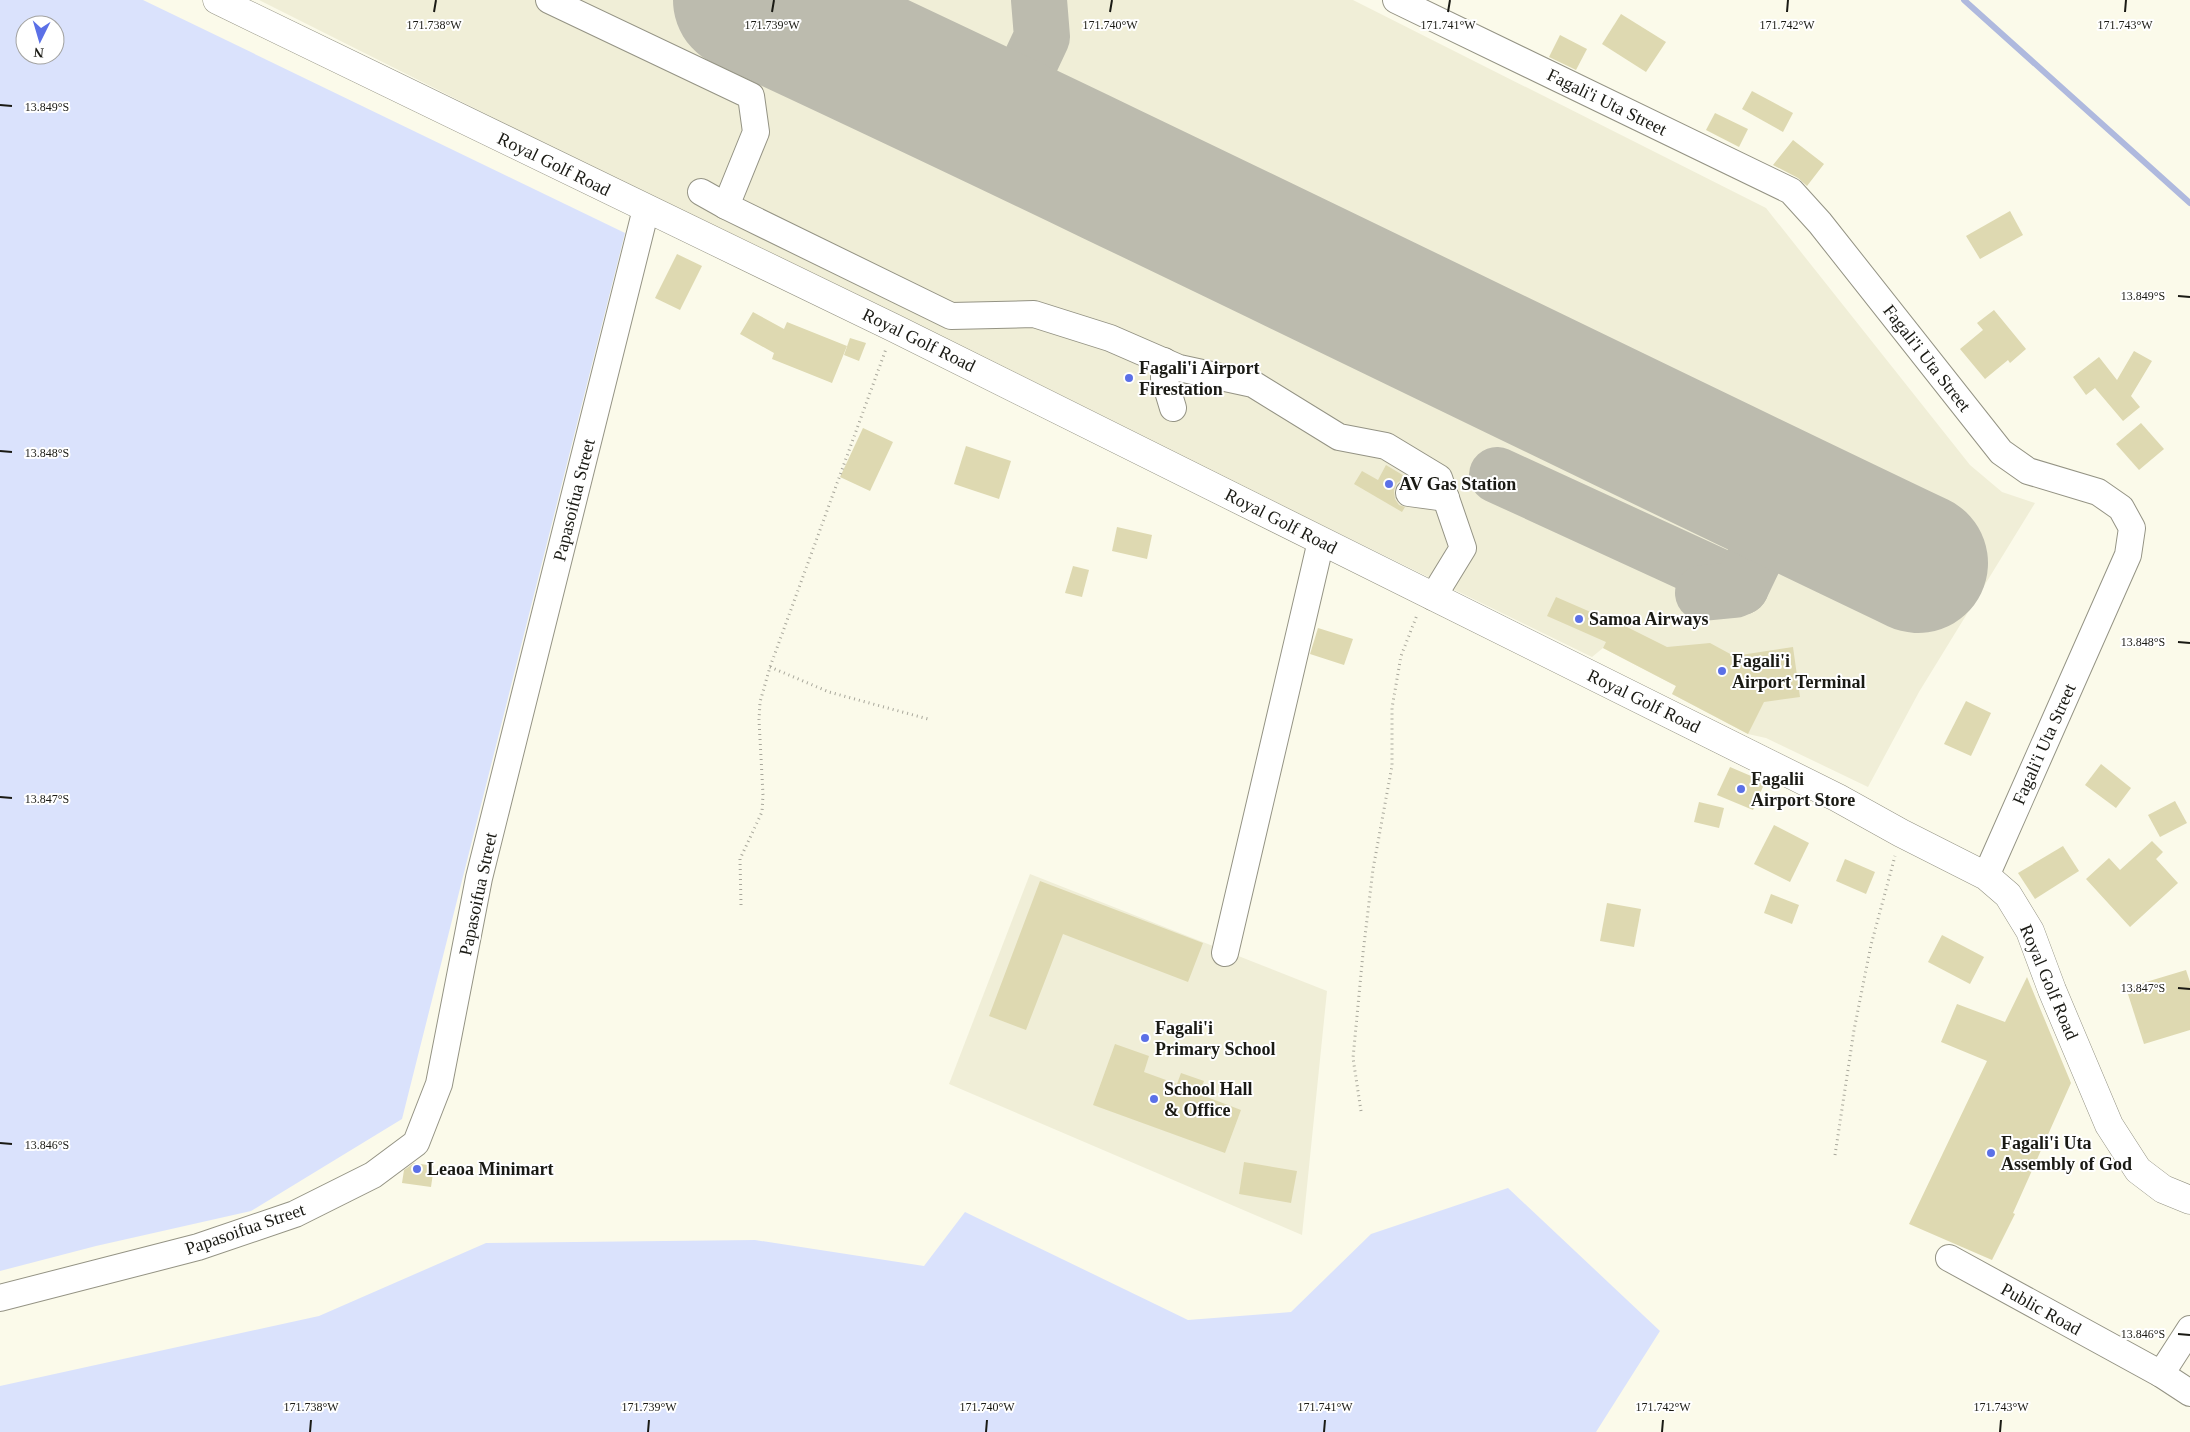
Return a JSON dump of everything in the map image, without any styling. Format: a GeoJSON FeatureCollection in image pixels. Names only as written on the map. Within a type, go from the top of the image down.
{"type":"FeatureCollection","features":[{"type":"Feature","properties":{"kind":"main road","name":"Royal Golf Road"},"geometry":{"type":"LineString","coordinates":[[218,0],[894,328],[1838,798],[1901,834],[1986,876],[2008,895],[2030,930],[2052,990],[2109,1125],[2138,1170],[2163,1189],[2190,1200]]}},
{"type":"Feature","properties":{"kind":"street"},"geometry":{"type":"LineString","coordinates":[[549,0],[751,96],[756,132],[726,206]]}},
{"type":"Feature","properties":{"kind":"street","name":"Fagali'i Uta Street"},"geometry":{"type":"LineString","coordinates":[[1396,0],[1791,191],[1820,224],[2001,452],[2028,471],[2098,492],[2121,508],[2132,528],[2128,556],[1986,876]]}},
{"type":"Feature","properties":{"kind":"street"},"geometry":{"type":"LineString","coordinates":[[701,192],[951,316],[1034,314],[1110,338],[1180,368],[1253,384],[1339,437],[1386,446],[1439,478],[1463,548],[1429,595]]}},
{"type":"Feature","properties":{"kind":"street","name":"Papasoifua Street"},"geometry":{"type":"LineString","coordinates":[[0,1298],[198,1247],[295,1214],[373,1175],[416,1143],[439,1084],[479,878],[646,209]]}},
{"type":"Feature","properties":{"kind":"street"},"geometry":{"type":"LineString","coordinates":[[1164,361],[1164,378],[1173,408]]}},
{"type":"Feature","properties":{"kind":"street"},"geometry":{"type":"LineString","coordinates":[[1409,493],[1446,498]]}},
{"type":"Feature","properties":{"kind":"street"},"geometry":{"type":"LineString","coordinates":[[1225,952],[1321,541]]}},
{"type":"Feature","properties":{"kind":"street","name":"Public Road"},"geometry":{"type":"LineString","coordinates":[[1949,1258],[2160,1374],[2190,1393]]}},
{"type":"Feature","properties":{"kind":"street"},"geometry":{"type":"LineString","coordinates":[[2160,1374],[2190,1328]]}},
{"type":"Feature","properties":{"kind":"path"},"geometry":{"type":"LineString","coordinates":[[741,905],[740,858],[762,812],[764,795],[758,720],[760,702],[770,667],[894,328]]}},
{"type":"Feature","properties":{"kind":"path"},"geometry":{"type":"LineString","coordinates":[[1361,1111],[1353,1058],[1372,869],[1392,766],[1392,708],[1401,656],[1429,595]]}},
{"type":"Feature","properties":{"kind":"path"},"geometry":{"type":"LineString","coordinates":[[770,667],[829,692],[928,719]]}},
{"type":"Feature","properties":{"kind":"path"},"geometry":{"type":"LineString","coordinates":[[1835,1155],[1854,1030],[1867,964],[1901,834]]}},
{"type":"Feature","properties":{"kind":"shaded area"},"geometry":{"type":"Polygon","coordinates":[[[0,0],[143,0],[625,233],[402,1119],[251,1211],[96,1246],[0,1271],[0,0]]]}},
{"type":"Feature","properties":{"kind":"shaded area"},"geometry":{"type":"Polygon","coordinates":[[[259,0],[1353,0],[1766,208],[1970,465],[2002,492],[2035,503],[1919,692],[1868,787],[1766,738],[1748,734],[1672,694],[1676,686],[1603,648],[1592,657],[663,203],[259,0]]]}},
{"type":"Feature","properties":{"kind":"shaded area","name":"Fagali'i Primary School"},"geometry":{"type":"Polygon","coordinates":[[[1030,874],[1327,991],[1302,1235],[949,1084],[1030,874]]]}},
{"type":"Feature","properties":{"kind":"shaded area"},"geometry":{"type":"Polygon","coordinates":[[[1508,1188],[1660,1331],[1596,1432],[0,1432],[0,1386],[319,1316],[486,1243],[755,1240],[924,1266],[965,1212],[1188,1320],[1291,1312],[1371,1234],[1508,1188]]]}},
{"type":"Feature","properties":{"kind":"building"},"geometry":{"type":"Polygon","coordinates":[[[1621,14],[1666,42],[1646,72],[1602,44],[1621,14]]]}},
{"type":"Feature","properties":{"kind":"building"},"geometry":{"type":"Polygon","coordinates":[[[1560,35],[1587,49],[1576,70],[1549,57],[1560,35]]]}},
{"type":"Feature","properties":{"kind":"building"},"geometry":{"type":"Polygon","coordinates":[[[1752,91],[1793,113],[1783,132],[1742,109],[1752,91]]]}},
{"type":"Feature","properties":{"kind":"building"},"geometry":{"type":"Polygon","coordinates":[[[1715,113],[1748,129],[1739,147],[1706,130],[1715,113]]]}},
{"type":"Feature","properties":{"kind":"building"},"geometry":{"type":"Polygon","coordinates":[[[1793,140],[1824,164],[1807,186],[1798,178],[1773,165],[1793,140]]]}},
{"type":"Feature","properties":{"kind":"building"},"geometry":{"type":"Polygon","coordinates":[[[2010,211],[2023,235],[1980,259],[1966,236],[2010,211]]]}},
{"type":"Feature","properties":{"kind":"building"},"geometry":{"type":"Polygon","coordinates":[[[677,254],[702,266],[680,310],[655,298],[677,254]]]}},
{"type":"Feature","properties":{"kind":"building"},"geometry":{"type":"Polygon","coordinates":[[[1994,310],[2026,349],[2010,363],[2008,360],[1985,379],[1960,349],[1983,330],[1977,323],[1994,310]]]}},
{"type":"Feature","properties":{"kind":"building"},"geometry":{"type":"Polygon","coordinates":[[[753,312],[784,329],[787,322],[847,346],[832,383],[772,359],[774,353],[740,334],[753,312]]]}},
{"type":"Feature","properties":{"kind":"building"},"geometry":{"type":"Polygon","coordinates":[[[850,338],[866,343],[859,361],[844,355],[850,338]]]}},
{"type":"Feature","properties":{"kind":"building"},"geometry":{"type":"Polygon","coordinates":[[[2134,351],[2152,361],[2131,396],[2140,407],[2123,421],[2095,388],[2086,395],[2073,377],[2099,357],[2117,380],[2134,351]]]}},
{"type":"Feature","properties":{"kind":"building"},"geometry":{"type":"Polygon","coordinates":[[[2141,423],[2164,449],[2139,470],[2116,444],[2141,423]]]}},
{"type":"Feature","properties":{"kind":"building"},"geometry":{"type":"Polygon","coordinates":[[[863,428],[893,442],[870,491],[840,477],[863,428]]]}},
{"type":"Feature","properties":{"kind":"building"},"geometry":{"type":"Polygon","coordinates":[[[966,446],[1011,461],[999,499],[954,484],[966,446]]]}},
{"type":"Feature","properties":{"kind":"building","name":"AV Gas Station"},"geometry":{"type":"Polygon","coordinates":[[[1386,465],[1406,477],[1397,483],[1394,491],[1395,499],[1399,505],[1405,507],[1402,512],[1354,484],[1362,471],[1378,480],[1386,465]]]}},
{"type":"Feature","properties":{"kind":"building"},"geometry":{"type":"Polygon","coordinates":[[[1117,527],[1152,535],[1147,559],[1112,551],[1117,527]]]}},
{"type":"Feature","properties":{"kind":"building"},"geometry":{"type":"Polygon","coordinates":[[[1073,566],[1089,570],[1082,597],[1065,593],[1073,566]]]}},
{"type":"Feature","properties":{"kind":"building","name":"Fagali'i Airport Terminal"},"geometry":{"type":"Polygon","coordinates":[[[1556,597],[1617,622],[1667,647],[1710,643],[1734,656],[1793,647],[1800,697],[1764,702],[1748,734],[1672,694],[1676,686],[1603,648],[1606,642],[1547,616],[1556,597]]]}},
{"type":"Feature","properties":{"kind":"building"},"geometry":{"type":"Polygon","coordinates":[[[1318,628],[1353,639],[1344,665],[1310,654],[1318,628]]]}},
{"type":"Feature","properties":{"kind":"building"},"geometry":{"type":"Polygon","coordinates":[[[1966,701],[1991,713],[1971,756],[1944,744],[1966,701]]]}},
{"type":"Feature","properties":{"kind":"building"},"geometry":{"type":"Polygon","coordinates":[[[2101,764],[2131,788],[2116,808],[2085,785],[2101,764]]]}},
{"type":"Feature","properties":{"kind":"building","name":"Fagalii Airport Store"},"geometry":{"type":"Polygon","coordinates":[[[1730,767],[1765,782],[1753,810],[1717,795],[1730,767]]]}},
{"type":"Feature","properties":{"kind":"building"},"geometry":{"type":"Polygon","coordinates":[[[2175,801],[2187,823],[2160,837],[2148,815],[2175,801]]]}},
{"type":"Feature","properties":{"kind":"building"},"geometry":{"type":"Polygon","coordinates":[[[1699,802],[1724,808],[1719,828],[1694,822],[1699,802]]]}},
{"type":"Feature","properties":{"kind":"building"},"geometry":{"type":"Polygon","coordinates":[[[1774,825],[1809,843],[1790,882],[1754,864],[1774,825]]]}},
{"type":"Feature","properties":{"kind":"building"},"geometry":{"type":"Polygon","coordinates":[[[2152,841],[2163,852],[2156,859],[2178,883],[2130,927],[2086,879],[2109,858],[2120,870],[2152,841]]]}},
{"type":"Feature","properties":{"kind":"building"},"geometry":{"type":"Polygon","coordinates":[[[2063,846],[2079,871],[2035,899],[2018,873],[2063,846]]]}},
{"type":"Feature","properties":{"kind":"building"},"geometry":{"type":"Polygon","coordinates":[[[1845,859],[1875,872],[1866,894],[1836,881],[1845,859]]]}},
{"type":"Feature","properties":{"kind":"building"},"geometry":{"type":"Polygon","coordinates":[[[1040,881],[1203,943],[1188,982],[1063,934],[1026,1030],[989,1016],[1040,881]]]}},
{"type":"Feature","properties":{"kind":"building"},"geometry":{"type":"Polygon","coordinates":[[[1771,894],[1799,905],[1792,924],[1764,913],[1771,894]]]}},
{"type":"Feature","properties":{"kind":"building"},"geometry":{"type":"Polygon","coordinates":[[[1607,903],[1641,909],[1634,947],[1600,941],[1607,903]]]}},
{"type":"Feature","properties":{"kind":"building"},"geometry":{"type":"Polygon","coordinates":[[[1942,935],[1984,957],[1970,984],[1928,962],[1942,935]]]}},
{"type":"Feature","properties":{"kind":"building"},"geometry":{"type":"Polygon","coordinates":[[[2186,970],[2190,982],[2190,1030],[2144,1044],[2126,988],[2186,970]]]}},
{"type":"Feature","properties":{"kind":"building","name":"Fagali'i Uta Assembly of God"},"geometry":{"type":"Polygon","coordinates":[[[2027,977],[2071,1083],[2013,1213],[2015,1214],[1992,1260],[1909,1224],[1987,1061],[1941,1042],[1957,1004],[2005,1022],[2027,977]]]}},
{"type":"Feature","properties":{"kind":"building","name":"School Hall & Office"},"geometry":{"type":"Polygon","coordinates":[[[1115,1044],[1149,1056],[1144,1072],[1177,1084],[1181,1073],[1204,1081],[1199,1094],[1241,1110],[1225,1153],[1093,1105],[1115,1044]]]}},
{"type":"Feature","properties":{"kind":"building"},"geometry":{"type":"Polygon","coordinates":[[[1244,1162],[1297,1171],[1291,1203],[1239,1194],[1244,1162]]]}},
{"type":"Feature","properties":{"kind":"building","name":"Leaoa Minimart"},"geometry":{"type":"Polygon","coordinates":[[[414,1163],[434,1166],[431,1187],[402,1183],[404,1170],[414,1163]]]}},
{"type":"Feature","properties":{"kind":"waterway"},"geometry":{"type":"LineString","coordinates":[[1964,0],[2190,203]]}},
{"type":"Feature","properties":{"kind":"taxiway"},"geometry":{"type":"LineString","coordinates":[[1003,120],[1042,37],[1039,0]]}},
{"type":"Feature","properties":{"kind":"taxiway"},"geometry":{"type":"LineString","coordinates":[[1497,475],[1741,587]]}},
{"type":"Feature","properties":{"kind":"taxiway"},"geometry":{"type":"LineString","coordinates":[[1703,593],[1734,590],[1741,587],[1783,499]]}},
{"type":"Feature","properties":{"kind":"runway"},"geometry":{"type":"LineString","coordinates":[[743,0],[1038,139],[1918,563]]}},
{"type":"Feature","properties":{"kind":"place","name":"Fagali'i Airport Firestation"},"geometry":{"type":"Point","coordinates":[1129,378]}},
{"type":"Feature","properties":{"kind":"place","name":"AV Gas Station"},"geometry":{"type":"Point","coordinates":[1389,484]}},
{"type":"Feature","properties":{"kind":"place","name":"Samoa Airways"},"geometry":{"type":"Point","coordinates":[1579,619]}},
{"type":"Feature","properties":{"kind":"place","name":"Fagali'i Airport Terminal"},"geometry":{"type":"Point","coordinates":[1722,671]}},
{"type":"Feature","properties":{"kind":"place","name":"Fagalii Airport Store"},"geometry":{"type":"Point","coordinates":[1741,789]}},
{"type":"Feature","properties":{"kind":"place","name":"Fagali'i Primary School"},"geometry":{"type":"Point","coordinates":[1145,1038]}},
{"type":"Feature","properties":{"kind":"place","name":"School Hall & Office"},"geometry":{"type":"Point","coordinates":[1154,1099]}},
{"type":"Feature","properties":{"kind":"place","name":"Fagali'i Uta Assembly of God"},"geometry":{"type":"Point","coordinates":[1991,1153]}},
{"type":"Feature","properties":{"kind":"place","name":"Leaoa Minimart"},"geometry":{"type":"Point","coordinates":[417,1169]}}]}
